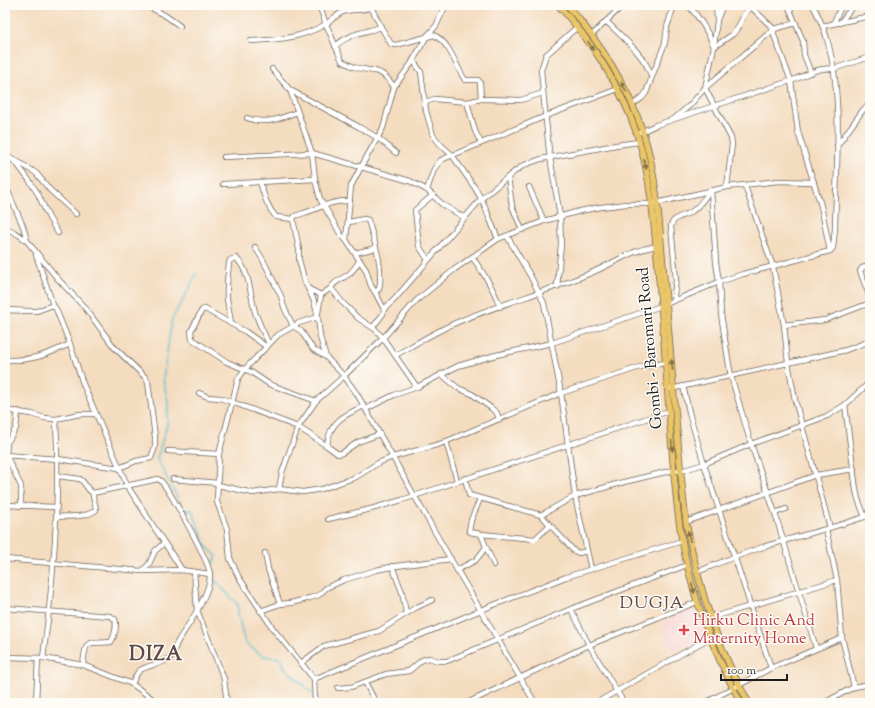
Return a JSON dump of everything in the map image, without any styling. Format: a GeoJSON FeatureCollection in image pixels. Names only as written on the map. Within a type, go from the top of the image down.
{"type":"FeatureCollection","features":[{"type":"Feature","properties":{"kind":"main road","name":"Gombi - Baromari Road"},"geometry":{"type":"LineString","coordinates":[[558,5],[596,52],[618,89],[640,133],[650,158],[664,305],[674,388],[686,522],[697,572],[710,618],[737,686],[741,703]]}},
{"type":"Feature","properties":{"kind":"main road","name":"Gombi - Baromari Road"},"geometry":{"type":"LineString","coordinates":[[567,5],[592,35],[609,61],[624,87],[632,105],[640,133],[639,142],[654,203]]}},
{"type":"Feature","properties":{"kind":"main road","name":"Gombi - Baromari Road"},"geometry":{"type":"LineString","coordinates":[[664,305],[665,363],[674,470],[682,541],[687,565],[697,602],[711,637],[737,686],[749,703]]}},
{"type":"Feature","properties":{"kind":"street"},"geometry":{"type":"LineString","coordinates":[[146,5],[180,26]]}},
{"type":"Feature","properties":{"kind":"street"},"geometry":{"type":"LineString","coordinates":[[319,5],[342,61],[354,67],[377,70],[388,78],[394,87]]}},
{"type":"Feature","properties":{"kind":"street"},"geometry":{"type":"LineString","coordinates":[[347,5],[348,11]]}},
{"type":"Feature","properties":{"kind":"street"},"geometry":{"type":"LineString","coordinates":[[346,240],[349,222],[351,186],[360,167],[383,128],[394,87],[413,60],[427,36],[436,26],[446,5]]}},
{"type":"Feature","properties":{"kind":"street"},"geometry":{"type":"LineString","coordinates":[[592,35],[623,5]]}},
{"type":"Feature","properties":{"kind":"street"},"geometry":{"type":"LineString","coordinates":[[632,105],[646,94],[665,44],[667,27],[674,5]]}},
{"type":"Feature","properties":{"kind":"street"},"geometry":{"type":"LineString","coordinates":[[688,5],[705,26],[714,47]]}},
{"type":"Feature","properties":{"kind":"street"},"geometry":{"type":"LineString","coordinates":[[716,5],[718,20]]}},
{"type":"Feature","properties":{"kind":"street"},"geometry":{"type":"LineString","coordinates":[[723,5],[718,20],[705,88],[731,138],[732,144],[727,187]]}},
{"type":"Feature","properties":{"kind":"street"},"geometry":{"type":"LineString","coordinates":[[788,5],[803,41],[804,55],[811,72]]}},
{"type":"Feature","properties":{"kind":"street"},"geometry":{"type":"LineString","coordinates":[[327,446],[332,428],[342,417],[417,387],[458,366],[473,361],[552,343],[664,305],[719,282],[743,274],[830,251],[833,248],[835,229],[837,102],[833,69],[827,40],[823,26],[813,5]]}},
{"type":"Feature","properties":{"kind":"street"},"geometry":{"type":"LineString","coordinates":[[833,24],[842,5]]}},
{"type":"Feature","properties":{"kind":"street"},"geometry":{"type":"LineString","coordinates":[[252,41],[287,39],[326,24],[337,16],[348,11],[372,6],[381,27],[391,44],[396,45],[434,35],[439,38],[456,62],[465,80],[478,80],[480,82],[481,99]]}},
{"type":"Feature","properties":{"kind":"street"},"geometry":{"type":"LineString","coordinates":[[714,47],[727,39],[737,29],[745,13],[751,6],[774,29],[774,35],[791,81],[798,132],[821,206],[830,251]]}},
{"type":"Feature","properties":{"kind":"street"},"geometry":{"type":"LineString","coordinates":[[840,23],[853,6]]}},
{"type":"Feature","properties":{"kind":"street"},"geometry":{"type":"LineString","coordinates":[[823,26],[870,16]]}},
{"type":"Feature","properties":{"kind":"street"},"geometry":{"type":"LineString","coordinates":[[606,21],[643,60],[649,69],[651,78]]}},
{"type":"Feature","properties":{"kind":"street"},"geometry":{"type":"LineString","coordinates":[[673,120],[690,105],[705,88],[774,29],[796,23]]}},
{"type":"Feature","properties":{"kind":"street"},"geometry":{"type":"LineString","coordinates":[[335,46],[345,38],[381,27]]}},
{"type":"Feature","properties":{"kind":"street"},"geometry":{"type":"LineString","coordinates":[[557,287],[561,244],[560,216],[551,158],[541,70],[546,56],[577,27]]}},
{"type":"Feature","properties":{"kind":"street"},"geometry":{"type":"LineString","coordinates":[[640,133],[673,120],[791,81],[811,72],[828,68],[833,69],[870,57]]}},
{"type":"Feature","properties":{"kind":"street"},"geometry":{"type":"LineString","coordinates":[[413,60],[421,72],[425,102],[433,134],[440,144],[452,156],[481,199],[498,239]]}},
{"type":"Feature","properties":{"kind":"street"},"geometry":{"type":"LineString","coordinates":[[272,69],[290,90],[378,138],[396,153]]}},
{"type":"Feature","properties":{"kind":"street"},"geometry":{"type":"LineString","coordinates":[[428,190],[437,164],[441,160],[546,116],[618,89]]}},
{"type":"Feature","properties":{"kind":"street"},"geometry":{"type":"LineString","coordinates":[[290,90],[312,152],[315,179],[318,193],[323,205],[341,235],[366,270],[371,286],[384,309]]}},
{"type":"Feature","properties":{"kind":"street"},"geometry":{"type":"LineString","coordinates":[[425,102],[435,100],[468,102],[481,99],[521,100],[532,98],[543,93]]}},
{"type":"Feature","properties":{"kind":"street"},"geometry":{"type":"LineString","coordinates":[[468,102],[475,131],[481,143]]}},
{"type":"Feature","properties":{"kind":"street"},"geometry":{"type":"LineString","coordinates":[[837,146],[863,110],[870,104]]}},
{"type":"Feature","properties":{"kind":"street"},"geometry":{"type":"LineString","coordinates":[[247,118],[253,121],[263,122],[297,112]]}},
{"type":"Feature","properties":{"kind":"street"},"geometry":{"type":"LineString","coordinates":[[373,327],[383,314],[384,309],[394,300],[481,199],[524,165],[534,161],[639,142]]}},
{"type":"Feature","properties":{"kind":"street"},"geometry":{"type":"LineString","coordinates":[[224,157],[312,152],[410,181],[428,190],[443,205],[465,218]]}},
{"type":"Feature","properties":{"kind":"street"},"geometry":{"type":"LineString","coordinates":[[5,153],[12,159],[36,173],[50,190],[76,214]]}},
{"type":"Feature","properties":{"kind":"street"},"geometry":{"type":"LineString","coordinates":[[12,159],[34,187],[58,233]]}},
{"type":"Feature","properties":{"kind":"street"},"geometry":{"type":"LineString","coordinates":[[508,177],[512,206],[522,230]]}},
{"type":"Feature","properties":{"kind":"street"},"geometry":{"type":"LineString","coordinates":[[223,184],[315,179]]}},
{"type":"Feature","properties":{"kind":"street"},"geometry":{"type":"LineString","coordinates":[[5,181],[6,187],[23,226],[26,241]]}},
{"type":"Feature","properties":{"kind":"street"},"geometry":{"type":"LineString","coordinates":[[279,489],[282,473],[298,427],[316,401],[384,338],[417,300],[455,268],[498,239],[560,216],[601,207],[654,203],[727,187],[778,181],[814,182]]}},
{"type":"Feature","properties":{"kind":"street"},"geometry":{"type":"LineString","coordinates":[[260,182],[266,202],[276,217],[293,219],[295,216],[323,205],[338,201],[350,201]]}},
{"type":"Feature","properties":{"kind":"street"},"geometry":{"type":"LineString","coordinates":[[745,186],[773,267],[784,325],[788,363],[828,529],[837,580],[842,638],[854,687]]}},
{"type":"Feature","properties":{"kind":"street"},"geometry":{"type":"LineString","coordinates":[[529,187],[544,221]]}},
{"type":"Feature","properties":{"kind":"street"},"geometry":{"type":"LineString","coordinates":[[712,190],[716,262],[722,322],[731,376],[768,493],[785,541],[816,648]]}},
{"type":"Feature","properties":{"kind":"street"},"geometry":{"type":"LineString","coordinates":[[675,300],[674,295],[676,280],[671,226],[672,222],[693,210],[712,190]]}},
{"type":"Feature","properties":{"kind":"street"},"geometry":{"type":"LineString","coordinates":[[428,260],[419,246],[415,210],[433,196]]}},
{"type":"Feature","properties":{"kind":"street"},"geometry":{"type":"LineString","coordinates":[[349,222],[366,218],[376,248],[380,273],[379,289],[375,292]]}},
{"type":"Feature","properties":{"kind":"street"},"geometry":{"type":"LineString","coordinates":[[293,219],[299,249],[299,260],[305,282],[309,289],[318,317],[320,337],[326,357]]}},
{"type":"Feature","properties":{"kind":"street"},"geometry":{"type":"LineString","coordinates":[[5,227],[26,241],[86,309],[114,347],[141,372],[148,382],[155,437],[154,454],[151,458],[136,461],[120,468],[58,459],[6,455]]}},
{"type":"Feature","properties":{"kind":"street"},"geometry":{"type":"LineString","coordinates":[[507,236],[544,303],[561,393],[575,496],[591,569]]}},
{"type":"Feature","properties":{"kind":"street"},"geometry":{"type":"LineString","coordinates":[[396,355],[459,321],[557,287],[597,271],[643,249],[659,246]]}},
{"type":"Feature","properties":{"kind":"street"},"geometry":{"type":"LineString","coordinates":[[255,247],[281,296],[284,307],[293,326],[301,331],[314,349],[326,357],[344,376],[365,407],[457,570],[535,703]]}},
{"type":"Feature","properties":{"kind":"street"},"geometry":{"type":"LineString","coordinates":[[355,253],[376,248]]}},
{"type":"Feature","properties":{"kind":"street"},"geometry":{"type":"LineString","coordinates":[[36,253],[53,306],[56,309],[70,344],[83,384],[128,487],[182,570]]}},
{"type":"Feature","properties":{"kind":"street"},"geometry":{"type":"LineString","coordinates":[[472,257],[485,276],[497,298],[500,307]]}},
{"type":"Feature","properties":{"kind":"street"},"geometry":{"type":"LineString","coordinates":[[231,324],[226,289],[229,262],[230,260],[236,258],[244,269],[249,283],[256,315],[268,345]]}},
{"type":"Feature","properties":{"kind":"street"},"geometry":{"type":"LineString","coordinates":[[318,317],[321,296],[331,288],[333,284],[349,274],[360,260]]}},
{"type":"Feature","properties":{"kind":"street"},"geometry":{"type":"LineString","coordinates":[[870,265],[862,268],[860,271],[870,299]]}},
{"type":"Feature","properties":{"kind":"street"},"geometry":{"type":"LineString","coordinates":[[331,288],[358,318],[373,327],[384,338],[417,387]]}},
{"type":"Feature","properties":{"kind":"street"},"geometry":{"type":"LineString","coordinates":[[309,289],[321,296]]}},
{"type":"Feature","properties":{"kind":"street"},"geometry":{"type":"LineString","coordinates":[[784,325],[825,320],[870,303]]}},
{"type":"Feature","properties":{"kind":"street"},"geometry":{"type":"LineString","coordinates":[[5,310],[29,311],[53,306]]}},
{"type":"Feature","properties":{"kind":"street"},"geometry":{"type":"LineString","coordinates":[[268,345],[205,309],[202,310],[192,331],[192,339],[227,362],[245,369],[270,384],[316,401]]}},
{"type":"Feature","properties":{"kind":"street"},"geometry":{"type":"LineString","coordinates":[[314,703],[314,679],[274,630],[238,576],[230,558],[227,530],[217,499],[219,454],[238,380],[245,369],[278,335],[306,320],[318,317]]}},
{"type":"Feature","properties":{"kind":"street"},"geometry":{"type":"LineString","coordinates":[[668,389],[846,350],[870,341]]}},
{"type":"Feature","properties":{"kind":"street"},"geometry":{"type":"LineString","coordinates":[[5,360],[26,359],[46,355],[70,344]]}},
{"type":"Feature","properties":{"kind":"street"},"geometry":{"type":"LineString","coordinates":[[173,480],[218,484],[253,493],[279,489],[303,492],[322,489],[356,476],[393,457],[446,442],[561,393],[640,367],[665,363]]}},
{"type":"Feature","properties":{"kind":"street"},"geometry":{"type":"LineString","coordinates":[[441,374],[458,388],[472,394],[492,408],[500,419]]}},
{"type":"Feature","properties":{"kind":"street"},"geometry":{"type":"LineString","coordinates":[[869,383],[870,393]]}},
{"type":"Feature","properties":{"kind":"street"},"geometry":{"type":"LineString","coordinates":[[541,515],[575,496],[624,482],[674,470],[681,471],[704,464],[803,424],[827,416],[845,405],[869,383]]}},
{"type":"Feature","properties":{"kind":"street"},"geometry":{"type":"LineString","coordinates":[[683,386],[704,464],[771,668]]}},
{"type":"Feature","properties":{"kind":"street"},"geometry":{"type":"LineString","coordinates":[[198,393],[208,397],[220,398],[232,402],[298,427],[338,454],[342,453],[358,442],[380,434]]}},
{"type":"Feature","properties":{"kind":"street"},"geometry":{"type":"LineString","coordinates":[[845,405],[858,499],[865,517]]}},
{"type":"Feature","properties":{"kind":"street"},"geometry":{"type":"LineString","coordinates":[[5,410],[18,411],[44,418],[95,414]]}},
{"type":"Feature","properties":{"kind":"street"},"geometry":{"type":"LineString","coordinates":[[18,411],[16,428],[7,443],[6,455],[21,486],[21,506]]}},
{"type":"Feature","properties":{"kind":"street"},"geometry":{"type":"LineString","coordinates":[[328,519],[371,509],[669,411]]}},
{"type":"Feature","properties":{"kind":"street"},"geometry":{"type":"LineString","coordinates":[[36,703],[40,658],[50,612],[58,476],[56,418]]}},
{"type":"Feature","properties":{"kind":"street"},"geometry":{"type":"LineString","coordinates":[[446,442],[458,481]]}},
{"type":"Feature","properties":{"kind":"street"},"geometry":{"type":"LineString","coordinates":[[168,451],[219,454]]}},
{"type":"Feature","properties":{"kind":"street"},"geometry":{"type":"LineString","coordinates":[[686,522],[816,475],[854,469]]}},
{"type":"Feature","properties":{"kind":"street"},"geometry":{"type":"LineString","coordinates":[[58,476],[80,479],[90,492],[93,493],[128,487],[158,479],[161,480],[192,532],[210,574],[207,589],[197,610],[177,642],[172,655],[168,659],[143,668],[138,673],[132,684]]}},
{"type":"Feature","properties":{"kind":"street"},"geometry":{"type":"LineString","coordinates":[[465,478],[469,495],[541,515],[576,552],[587,552]]}},
{"type":"Feature","properties":{"kind":"street"},"geometry":{"type":"LineString","coordinates":[[56,517],[83,515],[94,512],[96,510],[93,500],[93,493]]}},
{"type":"Feature","properties":{"kind":"street"},"geometry":{"type":"LineString","coordinates":[[480,499],[471,520],[470,532],[535,539],[550,525]]}},
{"type":"Feature","properties":{"kind":"street"},"geometry":{"type":"LineString","coordinates":[[5,540],[6,505],[56,507]]}},
{"type":"Feature","properties":{"kind":"street"},"geometry":{"type":"LineString","coordinates":[[775,513],[786,509]]}},
{"type":"Feature","properties":{"kind":"street"},"geometry":{"type":"LineString","coordinates":[[697,572],[734,557],[870,515]]}},
{"type":"Feature","properties":{"kind":"street"},"geometry":{"type":"LineString","coordinates":[[480,534],[494,564]]}},
{"type":"Feature","properties":{"kind":"street"},"geometry":{"type":"LineString","coordinates":[[314,679],[559,580],[682,541]]}},
{"type":"Feature","properties":{"kind":"street"},"geometry":{"type":"LineString","coordinates":[[142,571],[149,564],[155,551],[164,543]]}},
{"type":"Feature","properties":{"kind":"street"},"geometry":{"type":"LineString","coordinates":[[457,570],[476,560],[486,547]]}},
{"type":"Feature","properties":{"kind":"street"},"geometry":{"type":"LineString","coordinates":[[266,553],[271,580],[280,604]]}},
{"type":"Feature","properties":{"kind":"street"},"geometry":{"type":"LineString","coordinates":[[5,559],[142,571],[182,570],[210,574]]}},
{"type":"Feature","properties":{"kind":"street"},"geometry":{"type":"LineString","coordinates":[[260,611],[280,604],[292,603],[319,595],[326,588],[344,580],[392,566],[451,559]]}},
{"type":"Feature","properties":{"kind":"street"},"geometry":{"type":"LineString","coordinates":[[338,688],[351,687],[386,674],[409,671],[422,660],[429,658],[438,661],[447,661],[571,609],[687,565]]}},
{"type":"Feature","properties":{"kind":"street"},"geometry":{"type":"LineString","coordinates":[[392,566],[402,592],[406,614]]}},
{"type":"Feature","properties":{"kind":"street"},"geometry":{"type":"LineString","coordinates":[[194,572],[197,610],[224,679],[227,703]]}},
{"type":"Feature","properties":{"kind":"street"},"geometry":{"type":"LineString","coordinates":[[710,618],[837,580]]}},
{"type":"Feature","properties":{"kind":"street"},"geometry":{"type":"LineString","coordinates":[[300,663],[324,646],[379,632],[424,603],[432,600]]}},
{"type":"Feature","properties":{"kind":"street"},"geometry":{"type":"LineString","coordinates":[[467,703],[589,645],[697,602]]}},
{"type":"Feature","properties":{"kind":"street"},"geometry":{"type":"LineString","coordinates":[[5,608],[110,616],[115,618],[114,638],[111,642],[92,642],[87,644],[84,647],[83,665]]}},
{"type":"Feature","properties":{"kind":"street"},"geometry":{"type":"LineString","coordinates":[[571,609],[589,645],[624,703]]}},
{"type":"Feature","properties":{"kind":"street"},"geometry":{"type":"LineString","coordinates":[[596,703],[711,637]]}},
{"type":"Feature","properties":{"kind":"street"},"geometry":{"type":"LineString","coordinates":[[705,703],[771,668],[842,638]]}},
{"type":"Feature","properties":{"kind":"street"},"geometry":{"type":"LineString","coordinates":[[5,658],[40,658],[83,665],[132,684],[154,700],[162,703]]}},
{"type":"Feature","properties":{"kind":"street"},"geometry":{"type":"LineString","coordinates":[[365,682],[376,703]]}},
{"type":"Feature","properties":{"kind":"street"},"geometry":{"type":"LineString","coordinates":[[824,703],[854,687],[870,684]]}},
{"type":"Feature","properties":{"kind":"shaded area","name":"Hirku Clinic And Maternity Home"},"geometry":{"type":"Polygon","coordinates":[[[696,607],[707,637],[673,652],[661,622],[696,607]]]}},
{"type":"Feature","properties":{"kind":"waterway"},"geometry":{"type":"LineString","coordinates":[[196,274],[172,319],[163,379],[168,402],[167,425],[157,459],[184,510],[192,510],[206,546],[217,556],[212,565],[211,572]]}},
{"type":"Feature","properties":{"kind":"waterway"},"geometry":{"type":"LineString","coordinates":[[211,576],[238,605],[238,614],[245,643],[263,656],[281,658],[285,668],[313,694]]}},
{"type":"Feature","properties":{"kind":"waterway"},"geometry":{"type":"LineString","coordinates":[[316,697],[322,703]]}},
{"type":"Feature","properties":{"kind":"place","name":"Hirku Clinic And Maternity Home"},"geometry":{"type":"Point","coordinates":[684,630]}},
{"type":"Feature","properties":{"kind":"district","name":"DUGJA"},"geometry":{"type":"Point","coordinates":[652,604]}},
{"type":"Feature","properties":{"kind":"district","name":"DIZA"},"geometry":{"type":"Point","coordinates":[156,655]}}]}
